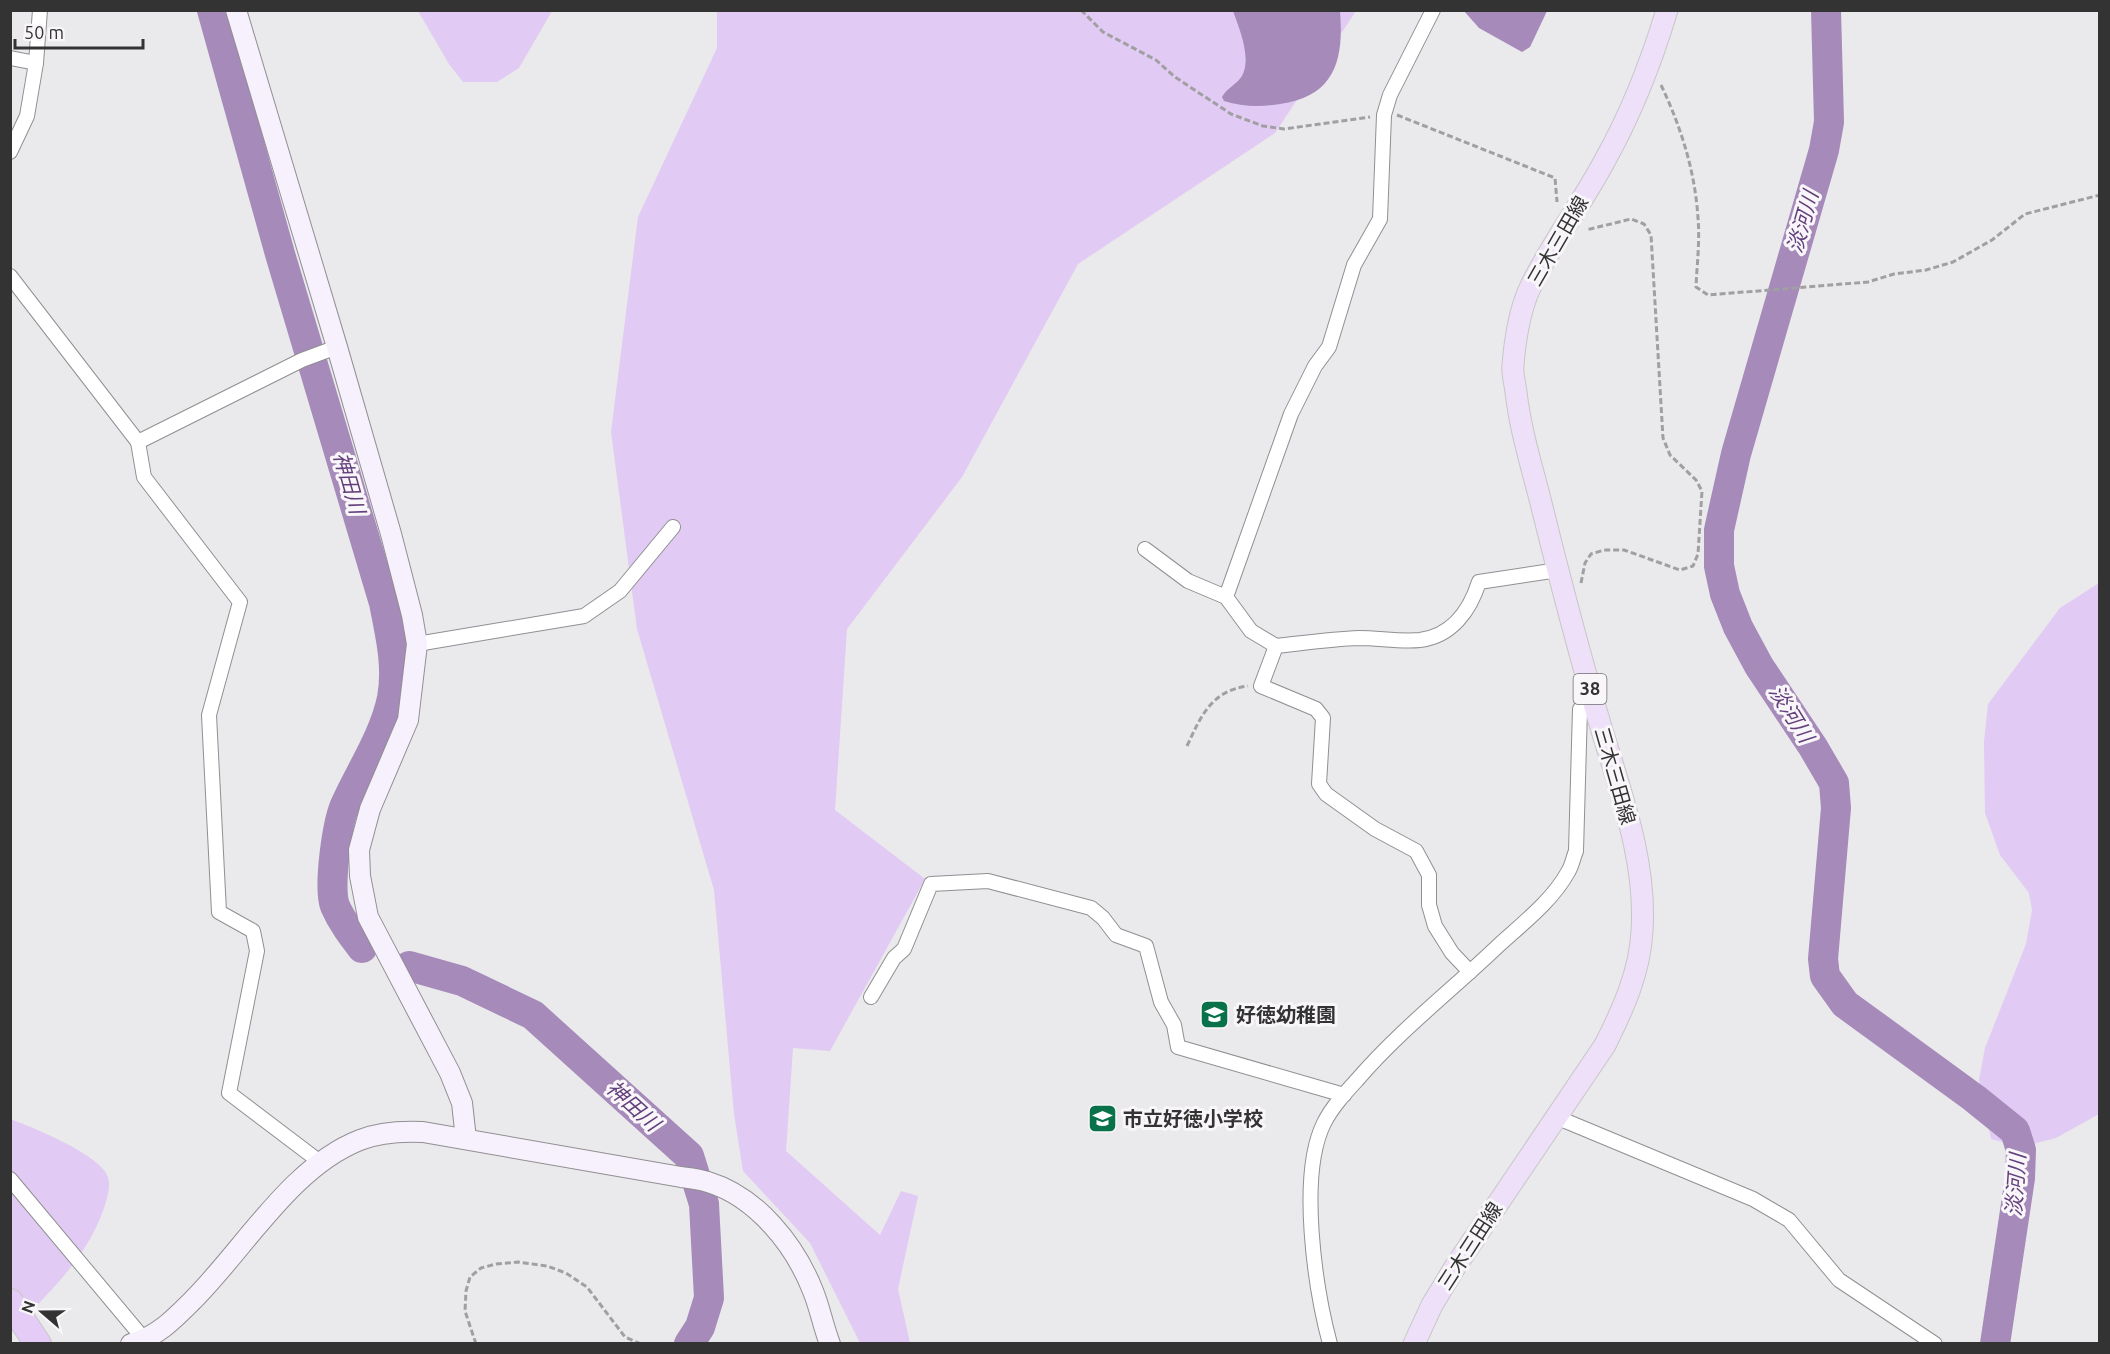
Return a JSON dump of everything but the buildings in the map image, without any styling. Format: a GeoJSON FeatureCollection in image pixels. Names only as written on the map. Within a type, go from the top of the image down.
{"type":"FeatureCollection","features":[{"type":"Feature","properties":{"kind":"highway"},"geometry":{"type":"LineString","coordinates":[[10,1302],[38,1344]]}},
{"type":"Feature","properties":{"kind":"main road","name":"三木三田線"},"geometry":{"type":"LineString","coordinates":[[1414,1344],[1432,1305],[1455,1267],[1605,1045],[1623,1008],[1635,972],[1642,932],[1642,886],[1633,838],[1558,570],[1527,449],[1517,406],[1513,369],[1516,332],[1528,292],[1605,160],[1652,60],[1667,10]]}},
{"type":"Feature","properties":{"kind":"street"},"geometry":{"type":"LineString","coordinates":[[10,152],[27,116],[36,63],[40,10]]}},
{"type":"Feature","properties":{"kind":"street"},"geometry":{"type":"LineString","coordinates":[[236,10],[329,349],[391,534],[412,615],[417,644],[408,720],[370,809],[359,850],[360,876],[368,917],[450,1073],[462,1103],[466,1139]]}},
{"type":"Feature","properties":{"kind":"street"},"geometry":{"type":"LineString","coordinates":[[1226,597],[1291,414],[1315,366],[1329,347],[1354,265],[1380,219],[1384,115],[1390,95],[1433,10]]}},
{"type":"Feature","properties":{"kind":"street"},"geometry":{"type":"LineString","coordinates":[[10,58],[36,63]]}},
{"type":"Feature","properties":{"kind":"street"},"geometry":{"type":"LineString","coordinates":[[10,276],[138,442],[144,477],[240,602],[209,715],[219,912],[253,931],[257,951],[229,1093],[320,1162]]}},
{"type":"Feature","properties":{"kind":"street"},"geometry":{"type":"LineString","coordinates":[[138,442],[302,360],[329,349]]}},
{"type":"Feature","properties":{"kind":"street"},"geometry":{"type":"LineString","coordinates":[[417,644],[584,616],[620,591],[673,527]]}},
{"type":"Feature","properties":{"kind":"street"},"geometry":{"type":"LineString","coordinates":[[1145,549],[1188,581],[1226,597],[1251,632],[1276,646],[1331,639],[1420,640],[1441,634],[1458,622],[1473,601],[1479,582],[1558,570]]}},
{"type":"Feature","properties":{"kind":"street"},"geometry":{"type":"LineString","coordinates":[[1276,646],[1261,686],[1316,709],[1323,718],[1319,783],[1326,794],[1375,829],[1416,851],[1428,875],[1429,905],[1435,926],[1452,953],[1470,972]]}},
{"type":"Feature","properties":{"kind":"street"},"geometry":{"type":"LineString","coordinates":[[1330,1344],[1320,1305],[1310,1208],[1313,1154],[1324,1123],[1344,1095],[1384,1048],[1552,896],[1569,872],[1576,851],[1580,709],[1592,694]]}},
{"type":"Feature","properties":{"kind":"street"},"geometry":{"type":"LineString","coordinates":[[871,997],[894,958],[904,949],[931,884],[988,881],[1091,908],[1116,934],[1146,946],[1161,1002],[1174,1025],[1178,1047],[1344,1095]]}},
{"type":"Feature","properties":{"kind":"street"},"geometry":{"type":"LineString","coordinates":[[1556,1117],[1753,1199],[1789,1220],[1839,1280],[1935,1344]]}},
{"type":"Feature","properties":{"kind":"street"},"geometry":{"type":"LineString","coordinates":[[10,1179],[141,1342],[166,1328],[208,1286],[296,1184],[320,1162],[361,1139],[399,1131],[423,1132],[708,1182],[734,1194],[763,1215],[787,1242],[813,1290],[830,1344]]}},
{"type":"Feature","properties":{"kind":"path"},"geometry":{"type":"LineString","coordinates":[[1081,10],[1103,32],[1156,60],[1175,77],[1231,114],[1263,126],[1284,129],[1396,115],[1555,178],[1560,236],[1631,219],[1644,224],[1651,235],[1663,438],[1670,455],[1696,480],[1702,491],[1698,554],[1693,566],[1680,570],[1624,550],[1605,550],[1591,554],[1585,563],[1581,582],[1584,594]]}},
{"type":"Feature","properties":{"kind":"path"},"geometry":{"type":"LineString","coordinates":[[1652,60],[1678,120],[1689,160],[1698,218],[1696,287],[1708,295],[1868,282],[1894,274],[1926,270],[1953,262],[1992,240],[2025,214],[2100,195]]}},
{"type":"Feature","properties":{"kind":"path"},"geometry":{"type":"LineString","coordinates":[[1187,746],[1202,714],[1213,701],[1227,692],[1245,686],[1261,686]]}},
{"type":"Feature","properties":{"kind":"path"},"geometry":{"type":"LineString","coordinates":[[476,1344],[465,1311],[466,1291],[470,1277],[481,1268],[518,1262],[547,1266],[566,1273],[587,1287],[626,1337],[641,1344]]}},
{"type":"Feature","properties":{"kind":"shaded area"},"geometry":{"type":"Polygon","coordinates":[[[418,11],[552,11],[519,68],[497,82],[463,82],[449,64],[418,11]]]}},
{"type":"Feature","properties":{"kind":"shaded area"},"geometry":{"type":"Polygon","coordinates":[[[717,11],[1356,11],[1275,133],[1078,264],[962,477],[847,629],[835,810],[925,879],[830,1051],[793,1048],[786,1151],[880,1235],[901,1191],[918,1196],[898,1289],[910,1343],[860,1343],[810,1243],[743,1171],[734,1114],[714,890],[637,629],[611,432],[638,217],[717,48],[717,11]]]}},
{"type":"Feature","properties":{"kind":"shaded area"},"geometry":{"type":"Polygon","coordinates":[[[1233,11],[1340,11],[1340,45],[1332,73],[1313,93],[1299,100],[1259,106],[1224,101],[1222,97],[1224,94],[1242,76],[1246,61],[1244,43],[1233,11]]]}},
{"type":"Feature","properties":{"kind":"shaded area"},"geometry":{"type":"Polygon","coordinates":[[[1464,11],[1547,11],[1530,47],[1522,52],[1479,28],[1464,11]]]}},
{"type":"Feature","properties":{"kind":"shaded area"},"geometry":{"type":"Polygon","coordinates":[[[2099,583],[2099,1114],[2056,1138],[2022,1147],[1991,1139],[1979,1080],[1985,1048],[2026,944],[2032,910],[2029,893],[2000,855],[1985,813],[1984,742],[1988,704],[2060,608],[2099,583]]]}},
{"type":"Feature","properties":{"kind":"shaded area"},"geometry":{"type":"Polygon","coordinates":[[[10,1119],[80,1151],[103,1169],[108,1177],[109,1185],[104,1208],[87,1244],[65,1275],[11,1332],[10,1119]]]}},
{"type":"Feature","properties":{"kind":"waterway","name":"神田川"},"geometry":{"type":"LineString","coordinates":[[212,10],[280,254],[384,603],[391,638],[394,662],[392,698],[384,726],[346,803],[337,839],[333,870],[332,885],[335,906],[362,948]]}},
{"type":"Feature","properties":{"kind":"waterway","name":"淡河川"},"geometry":{"type":"LineString","coordinates":[[1826,10],[1829,122],[1824,150],[1736,454],[1719,530],[1719,566],[1725,594],[1738,627],[1759,666],[1834,783],[1836,808],[1823,959],[1825,976],[1845,1004],[1974,1098],[2015,1131],[2021,1150],[2020,1178],[1995,1344]]}},
{"type":"Feature","properties":{"kind":"waterway","name":"神田川"},"geometry":{"type":"LineString","coordinates":[[409,966],[462,981],[533,1015],[689,1156],[704,1204],[709,1298],[700,1327],[689,1344]]}},
{"type":"Feature","properties":{"kind":"place","name":"好徳幼稚園"},"geometry":{"type":"Point","coordinates":[1215,1015]}},
{"type":"Feature","properties":{"kind":"place","name":"市立好徳小学校"},"geometry":{"type":"Point","coordinates":[1102,1119]}}]}
